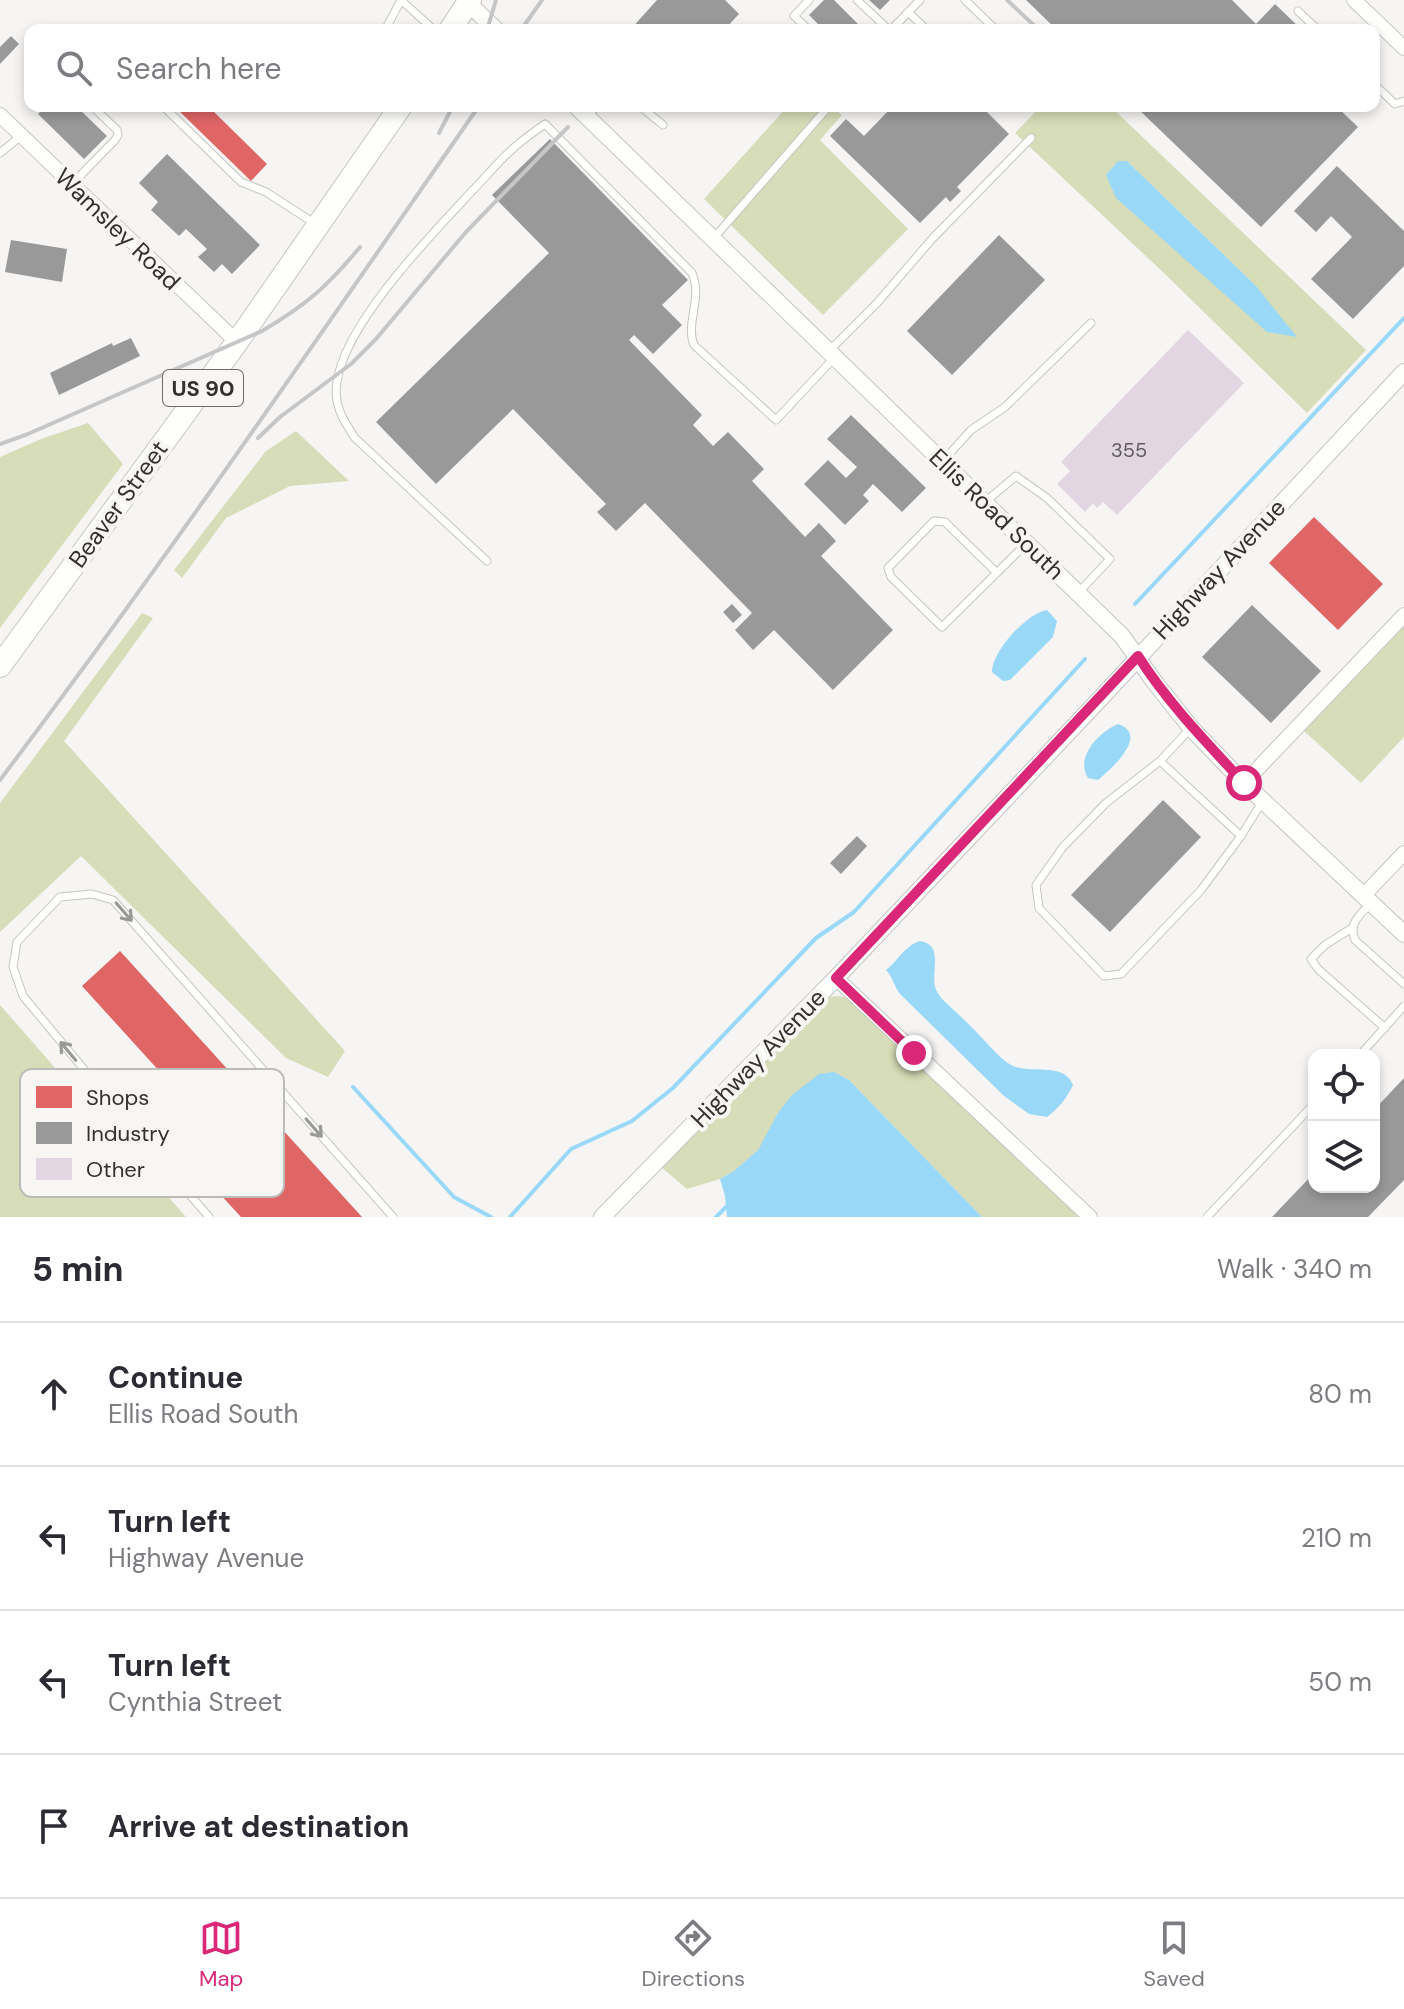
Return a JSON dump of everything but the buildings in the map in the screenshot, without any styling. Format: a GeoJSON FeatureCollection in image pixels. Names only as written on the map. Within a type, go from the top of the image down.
{"type":"FeatureCollection","features":[{"type":"Feature","properties":{"kind":"main road"},"geometry":{"type":"LineString","coordinates":[[454,24],[468,1]]}},
{"type":"Feature","properties":{"kind":"main road","name":"Beaver Street"},"geometry":{"type":"LineString","coordinates":[[0,666],[237,342],[397,112]]}},
{"type":"Feature","properties":{"kind":"street"},"geometry":{"type":"LineString","coordinates":[[468,1],[490,24]]}},
{"type":"Feature","properties":{"kind":"street"},"geometry":{"type":"LineString","coordinates":[[1358,1],[1404,48]]}},
{"type":"Feature","properties":{"kind":"street","name":"Ellis Road South"},"geometry":{"type":"LineString","coordinates":[[590,112],[713,239],[1122,636],[1191,728],[1244,783],[1404,934]]}},
{"type":"Feature","properties":{"kind":"street","name":"Wamsley Road"},"geometry":{"type":"LineString","coordinates":[[0,115],[237,342]]}},
{"type":"Feature","properties":{"kind":"street","name":"Highway Avenue"},"geometry":{"type":"LineString","coordinates":[[602,1217],[836,978],[1404,372]]}},
{"type":"Feature","properties":{"kind":"street"},"geometry":{"type":"LineString","coordinates":[[1244,783],[1404,615]]}},
{"type":"Feature","properties":{"kind":"street"},"geometry":{"type":"LineString","coordinates":[[1367,900],[1404,853]]}},
{"type":"Feature","properties":{"kind":"street"},"geometry":{"type":"LineString","coordinates":[[836,978],[1090,1217]]}},
{"type":"Feature","properties":{"kind":"lane"},"geometry":{"type":"LineString","coordinates":[[388,24],[401,0],[427,24]]}},
{"type":"Feature","properties":{"kind":"lane"},"geometry":{"type":"LineString","coordinates":[[803,24],[794,16],[809,0]]}},
{"type":"Feature","properties":{"kind":"lane"},"geometry":{"type":"LineString","coordinates":[[857,0],[883,24]]}},
{"type":"Feature","properties":{"kind":"lane"},"geometry":{"type":"LineString","coordinates":[[896,24],[920,0]]}},
{"type":"Feature","properties":{"kind":"lane"},"geometry":{"type":"LineString","coordinates":[[965,0],[990,24]]}},
{"type":"Feature","properties":{"kind":"lane"},"geometry":{"type":"LineString","coordinates":[[1298,11],[1312,24]]}},
{"type":"Feature","properties":{"kind":"lane"},"geometry":{"type":"LineString","coordinates":[[908,12],[921,24]]}},
{"type":"Feature","properties":{"kind":"lane"},"geometry":{"type":"LineString","coordinates":[[1380,90],[1395,104],[1404,101]]}},
{"type":"Feature","properties":{"kind":"lane"},"geometry":{"type":"LineString","coordinates":[[72,184],[118,135],[117,130],[98,112]]}},
{"type":"Feature","properties":{"kind":"lane"},"geometry":{"type":"LineString","coordinates":[[169,112],[241,182],[266,192],[319,226]]}},
{"type":"Feature","properties":{"kind":"lane"},"geometry":{"type":"LineString","coordinates":[[647,112],[663,125]]}},
{"type":"Feature","properties":{"kind":"lane"},"geometry":{"type":"LineString","coordinates":[[713,239],[824,112]]}},
{"type":"Feature","properties":{"kind":"lane"},"geometry":{"type":"LineString","coordinates":[[487,561],[355,438],[342,419],[336,386],[353,335],[437,229],[515,147],[545,124],[692,273],[697,297],[691,337],[694,345],[776,420],[932,239],[1031,138]]}},
{"type":"Feature","properties":{"kind":"lane"},"geometry":{"type":"LineString","coordinates":[[0,153],[21,136]]}},
{"type":"Feature","properties":{"kind":"lane"},"geometry":{"type":"LineString","coordinates":[[943,461],[971,430],[1005,407],[1091,323]]}},
{"type":"Feature","properties":{"kind":"lane"},"geometry":{"type":"LineString","coordinates":[[985,502],[1016,476],[1047,498],[1110,559],[1078,593]]}},
{"type":"Feature","properties":{"kind":"lane"},"geometry":{"type":"LineString","coordinates":[[996,572],[945,522],[934,521],[888,568],[891,577],[942,627],[1027,543]]}},
{"type":"Feature","properties":{"kind":"lane"},"geometry":{"type":"LineString","coordinates":[[1191,728],[1160,761],[1106,803],[1063,847],[1036,885],[1039,908],[1104,976],[1121,974],[1201,890],[1263,800]]}},
{"type":"Feature","properties":{"kind":"lane"},"geometry":{"type":"LineString","coordinates":[[1160,761],[1241,836]]}},
{"type":"Feature","properties":{"kind":"lane"},"geometry":{"type":"LineString","coordinates":[[84,1069],[23,996],[13,967],[17,942],[60,897],[92,894],[113,900],[262,1069]]}},
{"type":"Feature","properties":{"kind":"lane"},"geometry":{"type":"LineString","coordinates":[[1367,900],[1352,928],[1355,940],[1404,984]]}},
{"type":"Feature","properties":{"kind":"lane"},"geometry":{"type":"LineString","coordinates":[[1352,928],[1325,945],[1311,959],[1318,969],[1385,1028]]}},
{"type":"Feature","properties":{"kind":"lane"},"geometry":{"type":"LineString","coordinates":[[1366,1049],[1404,1006]]}},
{"type":"Feature","properties":{"kind":"lane"},"geometry":{"type":"LineString","coordinates":[[284,1094],[393,1217]]}},
{"type":"Feature","properties":{"kind":"lane"},"geometry":{"type":"LineString","coordinates":[[1207,1217],[1308,1110]]}},
{"type":"Feature","properties":{"kind":"lane"},"geometry":{"type":"LineString","coordinates":[[192,1197],[209,1217]]}},
{"type":"Feature","properties":{"kind":"green space"},"geometry":{"type":"Polygon","coordinates":[[[783,112],[838,112],[842,115],[820,140],[908,229],[823,315],[704,199],[783,112]]]}},
{"type":"Feature","properties":{"kind":"green space"},"geometry":{"type":"Polygon","coordinates":[[[1035,112],[1116,112],[1366,350],[1307,413],[1015,133],[1035,112]],[[1118,161],[1256,286],[1127,161],[1118,161]]]}},
{"type":"Feature","properties":{"kind":"green space"},"geometry":{"type":"Polygon","coordinates":[[[88,423],[123,464],[0,628],[0,457],[88,423]]]}},
{"type":"Feature","properties":{"kind":"green space"},"geometry":{"type":"Polygon","coordinates":[[[296,431],[349,481],[290,486],[226,518],[182,578],[174,570],[266,451],[296,431]]]}},
{"type":"Feature","properties":{"kind":"green space"},"geometry":{"type":"Polygon","coordinates":[[[142,613],[153,618],[64,741],[345,1051],[328,1077],[286,1058],[81,856],[0,932],[0,803],[142,613]]]}},
{"type":"Feature","properties":{"kind":"green space"},"geometry":{"type":"Polygon","coordinates":[[[1404,623],[1404,737],[1361,783],[1303,730],[1404,623]]]}},
{"type":"Feature","properties":{"kind":"green space"},"geometry":{"type":"Polygon","coordinates":[[[825,997],[847,998],[1079,1217],[982,1217],[849,1080],[834,1072],[778,1113],[759,1150],[720,1179],[687,1189],[661,1167],[825,997]]]}},
{"type":"Feature","properties":{"kind":"green space"},"geometry":{"type":"Polygon","coordinates":[[[0,1005],[56,1069],[20,1069],[20,1197],[168,1197],[186,1217],[0,1217],[0,1005]]]}},
{"type":"Feature","properties":{"kind":"water"},"geometry":{"type":"Polygon","coordinates":[[[1118,161],[1127,161],[1256,286],[1297,337],[1267,332],[1116,198],[1106,175],[1118,161]]]}},
{"type":"Feature","properties":{"kind":"water"},"geometry":{"type":"Polygon","coordinates":[[[1047,610],[1057,621],[1053,637],[1010,680],[1003,681],[992,672],[1004,644],[1021,625],[1047,610]]]}},
{"type":"Feature","properties":{"kind":"water"},"geometry":{"type":"Polygon","coordinates":[[[1118,724],[1127,729],[1130,736],[1125,752],[1098,780],[1088,778],[1084,762],[1091,746],[1103,733],[1118,724]]]}},
{"type":"Feature","properties":{"kind":"water"},"geometry":{"type":"Polygon","coordinates":[[[920,941],[932,947],[935,988],[942,999],[999,1056],[1019,1068],[1054,1071],[1069,1078],[1073,1085],[1071,1090],[1047,1117],[1029,1114],[1004,1096],[900,994],[886,970],[910,946],[920,941]]]}},
{"type":"Feature","properties":{"kind":"water"},"geometry":{"type":"Polygon","coordinates":[[[834,1072],[849,1080],[982,1217],[727,1217],[720,1179],[758,1150],[778,1113],[792,1095],[819,1074],[834,1072]]]}},
{"type":"Feature","properties":{"kind":"waterway"},"geometry":{"type":"LineString","coordinates":[[1135,604],[1404,318]]}},
{"type":"Feature","properties":{"kind":"waterway"},"geometry":{"type":"LineString","coordinates":[[510,1217],[571,1149],[632,1121],[673,1088],[816,938],[854,912],[1085,659]]}},
{"type":"Feature","properties":{"kind":"waterway"},"geometry":{"type":"LineString","coordinates":[[353,1087],[454,1197],[491,1217]]}},
{"type":"Feature","properties":{"kind":"waterway"},"geometry":{"type":"LineString","coordinates":[[716,1217],[726,1207]]}},
{"type":"Feature","properties":{"kind":"railway"},"geometry":{"type":"LineString","coordinates":[[489,24],[496,0]]}},
{"type":"Feature","properties":{"kind":"railway"},"geometry":{"type":"LineString","coordinates":[[525,24],[542,0]]}},
{"type":"Feature","properties":{"kind":"railway"},"geometry":{"type":"LineString","coordinates":[[1007,0],[1033,24]]}},
{"type":"Feature","properties":{"kind":"railway"},"geometry":{"type":"LineString","coordinates":[[439,133],[450,112]]}},
{"type":"Feature","properties":{"kind":"railway"},"geometry":{"type":"LineString","coordinates":[[0,780],[183,530],[475,112]]}},
{"type":"Feature","properties":{"kind":"railway"},"geometry":{"type":"LineString","coordinates":[[258,438],[280,417],[351,364],[376,339],[466,232],[568,127]]}},
{"type":"Feature","properties":{"kind":"railway"},"geometry":{"type":"LineString","coordinates":[[0,444],[262,331],[315,294],[360,247]]}},
{"type":"Feature","properties":{"kind":"route"},"geometry":{"type":"LineString","coordinates":[[914,1053],[836,978],[1138,656],[1191,728],[1244,783]]}}]}
